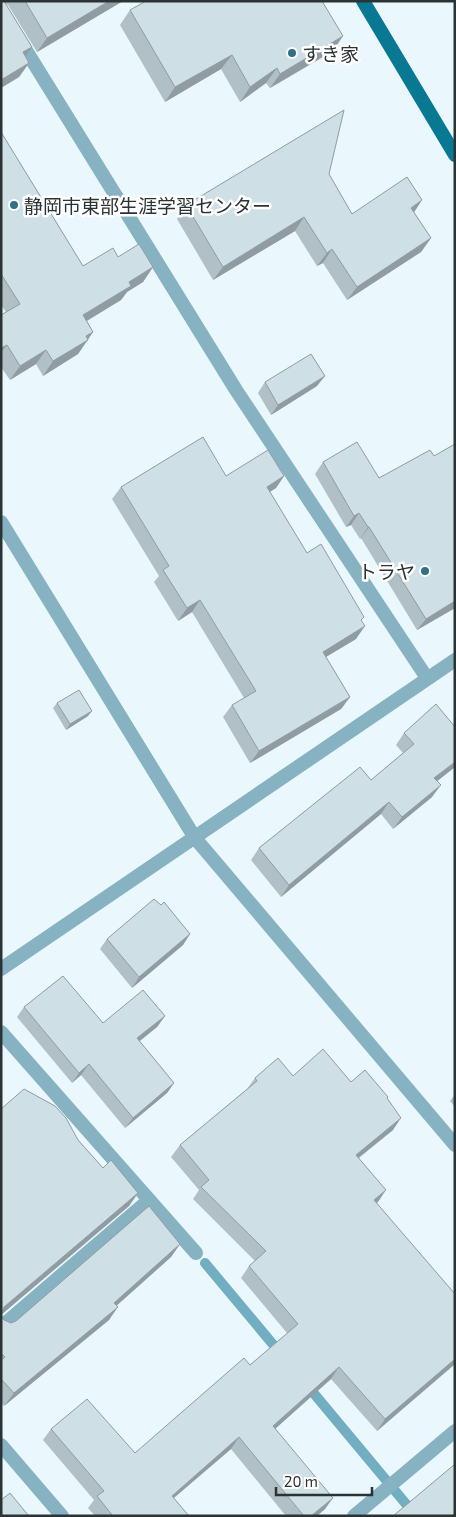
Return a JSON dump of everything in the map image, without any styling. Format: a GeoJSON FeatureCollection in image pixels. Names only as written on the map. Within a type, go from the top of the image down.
{"type":"FeatureCollection","features":[{"type":"Feature","properties":{"kind":"main road"},"geometry":{"type":"LineString","coordinates":[[363,1],[455,155]]}},
{"type":"Feature","properties":{"kind":"street"},"geometry":{"type":"LineString","coordinates":[[1,10],[236,390],[427,678]]}},
{"type":"Feature","properties":{"kind":"street"},"geometry":{"type":"LineString","coordinates":[[1,522],[195,838],[455,1145]]}},
{"type":"Feature","properties":{"kind":"street"},"geometry":{"type":"LineString","coordinates":[[1,970],[455,660]]}},
{"type":"Feature","properties":{"kind":"street"},"geometry":{"type":"LineString","coordinates":[[1,1032],[196,1253]]}},
{"type":"Feature","properties":{"kind":"street"},"geometry":{"type":"LineString","coordinates":[[1,1327],[149,1200]]}},
{"type":"Feature","properties":{"kind":"street"},"geometry":{"type":"LineString","coordinates":[[354,1516],[455,1431]]}},
{"type":"Feature","properties":{"kind":"street"},"geometry":{"type":"LineString","coordinates":[[1,1444],[62,1516]]}},
{"type":"Feature","properties":{"kind":"building"},"geometry":{"type":"Polygon","coordinates":[[[1,1],[4,1],[32,47],[23,52],[29,63],[1,80],[1,1]]]}},
{"type":"Feature","properties":{"kind":"building"},"geometry":{"type":"Polygon","coordinates":[[[25,1],[109,1],[47,38],[25,1]]]}},
{"type":"Feature","properties":{"kind":"building"},"geometry":{"type":"Polygon","coordinates":[[[146,1],[322,1],[343,36],[280,74],[277,68],[250,87],[232,55],[175,87],[130,10],[146,1]]]}},
{"type":"Feature","properties":{"kind":"building"},"geometry":{"type":"Polygon","coordinates":[[[344,110],[329,174],[352,214],[407,177],[422,200],[411,208],[431,238],[357,287],[332,249],[327,253],[304,217],[223,267],[186,205],[344,110]]]}},
{"type":"Feature","properties":{"kind":"building"},"geometry":{"type":"Polygon","coordinates":[[[1,132],[83,266],[113,248],[118,257],[139,244],[153,267],[129,282],[131,286],[83,315],[93,332],[86,336],[88,340],[53,361],[46,350],[20,366],[7,345],[1,348],[1,315],[20,304],[1,274],[1,132]]]}},
{"type":"Feature","properties":{"kind":"building"},"geometry":{"type":"Polygon","coordinates":[[[311,354],[325,376],[278,405],[265,382],[311,354]]]}},
{"type":"Feature","properties":{"kind":"building"},"geometry":{"type":"Polygon","coordinates":[[[203,437],[226,476],[268,450],[284,476],[267,487],[307,553],[321,544],[364,617],[361,620],[365,626],[323,652],[350,697],[259,751],[232,705],[256,691],[200,600],[187,608],[163,570],[169,566],[121,487],[203,437]]]}},
{"type":"Feature","properties":{"kind":"building"},"geometry":{"type":"Polygon","coordinates":[[[357,442],[379,478],[430,450],[434,456],[455,444],[455,601],[426,619],[369,527],[359,513],[354,516],[323,462],[357,442]]]}},
{"type":"Feature","properties":{"kind":"building"},"geometry":{"type":"Polygon","coordinates":[[[79,690],[92,711],[70,724],[57,703],[79,690]]]}},
{"type":"Feature","properties":{"kind":"building"},"geometry":{"type":"Polygon","coordinates":[[[436,704],[455,727],[455,762],[434,778],[441,785],[402,817],[389,802],[289,885],[259,848],[360,767],[371,780],[414,744],[404,733],[436,704]]]}},
{"type":"Feature","properties":{"kind":"building"},"geometry":{"type":"Polygon","coordinates":[[[154,899],[161,905],[164,902],[190,934],[139,977],[107,939],[154,899]]]}},
{"type":"Feature","properties":{"kind":"building"},"geometry":{"type":"Polygon","coordinates":[[[63,976],[103,1023],[143,990],[165,1016],[137,1038],[174,1083],[133,1118],[89,1064],[79,1073],[24,1007],[63,976]]]}},
{"type":"Feature","properties":{"kind":"building"},"geometry":{"type":"Polygon","coordinates":[[[323,1049],[351,1082],[365,1070],[388,1097],[401,1118],[356,1155],[386,1190],[374,1200],[455,1294],[455,1359],[385,1419],[339,1367],[273,1426],[333,1498],[311,1516],[304,1516],[239,1437],[172,1496],[189,1516],[113,1516],[97,1496],[104,1491],[51,1429],[87,1399],[135,1453],[244,1358],[250,1365],[298,1324],[249,1266],[266,1251],[201,1187],[209,1180],[180,1145],[257,1081],[255,1078],[278,1058],[293,1076],[323,1049]]]}},
{"type":"Feature","properties":{"kind":"building"},"geometry":{"type":"Polygon","coordinates":[[[24,1089],[55,1106],[66,1118],[78,1140],[103,1168],[111,1160],[138,1193],[4,1307],[1,1315],[1,1109],[24,1089]]]}},
{"type":"Feature","properties":{"kind":"building"},"geometry":{"type":"Polygon","coordinates":[[[149,1206],[180,1244],[114,1303],[118,1307],[14,1393],[1,1379],[1,1360],[5,1357],[1,1353],[1,1315],[4,1320],[11,1323],[16,1321],[149,1206]]]}},
{"type":"Feature","properties":{"kind":"building"},"geometry":{"type":"Polygon","coordinates":[[[455,1464],[455,1514],[452,1516],[393,1516],[455,1464]]]}},
{"type":"Feature","properties":{"kind":"building"},"geometry":{"type":"Polygon","coordinates":[[[10,1493],[27,1516],[1,1516],[1,1500],[10,1493]]]}},
{"type":"Feature","properties":{"kind":"waterway"},"geometry":{"type":"LineString","coordinates":[[205,1263],[281,1354]]}},
{"type":"Feature","properties":{"kind":"waterway"},"geometry":{"type":"LineString","coordinates":[[306,1384],[416,1516]]}},
{"type":"Feature","properties":{"kind":"place","name":"すき家"},"geometry":{"type":"Point","coordinates":[292,53]}},
{"type":"Feature","properties":{"kind":"place","name":"静岡市東部生涯学習センター"},"geometry":{"type":"Point","coordinates":[14,205]}},
{"type":"Feature","properties":{"kind":"place","name":"トラヤ"},"geometry":{"type":"Point","coordinates":[425,571]}}]}
